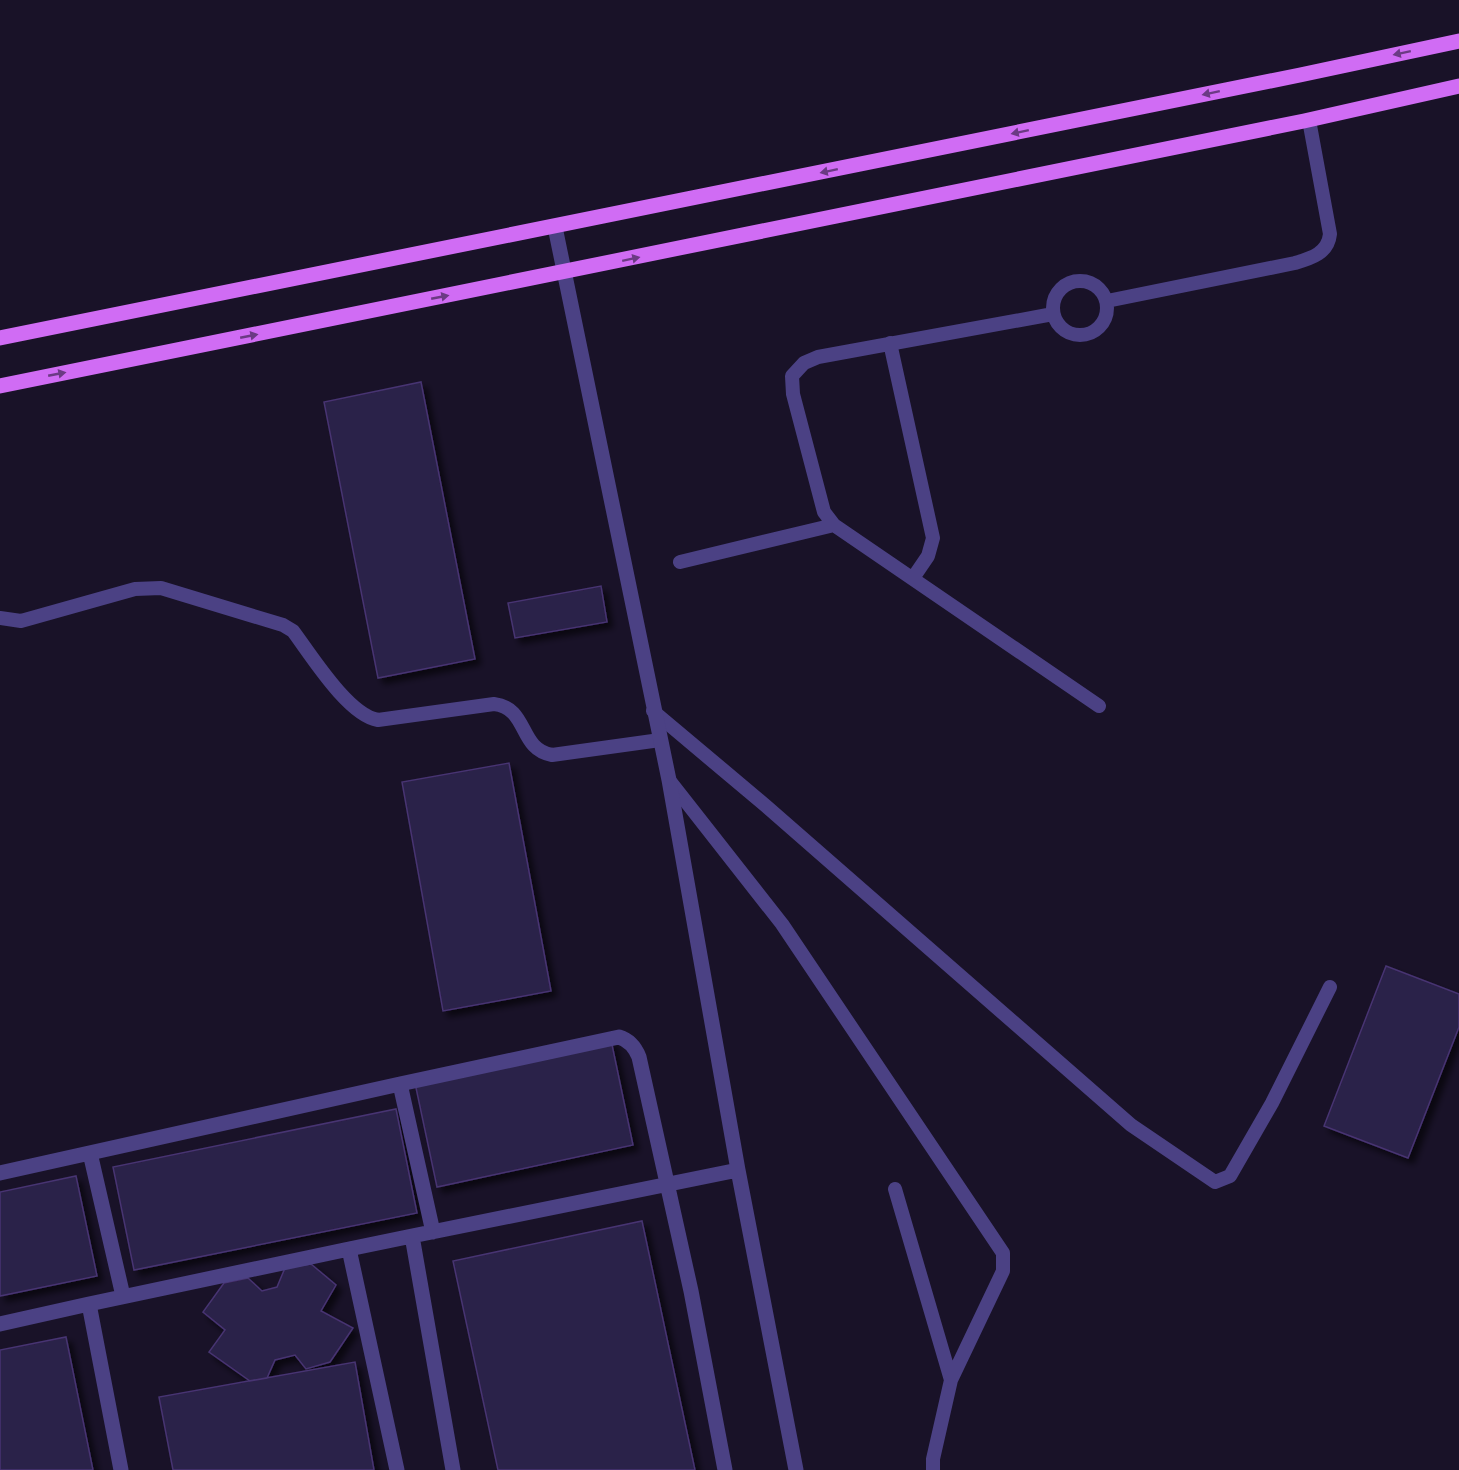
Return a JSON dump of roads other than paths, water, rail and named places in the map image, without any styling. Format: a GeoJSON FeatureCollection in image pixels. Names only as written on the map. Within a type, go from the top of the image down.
{"type":"FeatureCollection","features":[{"type":"Feature","properties":{"kind":"main road"},"geometry":{"type":"LineString","coordinates":[[0,338],[555,227],[1459,41]]}},
{"type":"Feature","properties":{"kind":"main road"},"geometry":{"type":"LineString","coordinates":[[0,386],[1309,120],[1459,86]]}},
{"type":"Feature","properties":{"kind":"street"},"geometry":{"type":"LineString","coordinates":[[555,227],[669,780],[738,1170],[796,1470]]}},
{"type":"Feature","properties":{"kind":"street"},"geometry":{"type":"LineString","coordinates":[[0,1173],[400,1083],[623,1038],[632,1045],[639,1057],[691,1291],[725,1470]]}},
{"type":"Feature","properties":{"kind":"street"},"geometry":{"type":"LineString","coordinates":[[400,1083],[433,1232]]}},
{"type":"Feature","properties":{"kind":"street"},"geometry":{"type":"LineString","coordinates":[[90,1153],[123,1296]]}},
{"type":"Feature","properties":{"kind":"street"},"geometry":{"type":"LineString","coordinates":[[0,1324],[349,1248],[738,1170]]}},
{"type":"Feature","properties":{"kind":"street"},"geometry":{"type":"LineString","coordinates":[[412,1236],[453,1470]]}},
{"type":"Feature","properties":{"kind":"street"},"geometry":{"type":"LineString","coordinates":[[349,1248],[397,1470]]}},
{"type":"Feature","properties":{"kind":"street"},"geometry":{"type":"LineString","coordinates":[[89,1304],[121,1470]]}},
{"type":"Feature","properties":{"kind":"lane"},"geometry":{"type":"LineString","coordinates":[[1107,301],[1312,258],[1322,250],[1329,243],[1330,234],[1309,120]]}},
{"type":"Feature","properties":{"kind":"lane"},"geometry":{"type":"LineString","coordinates":[[1078,280],[1093,283],[1100,288],[1107,301],[1106,317],[1097,329],[1090,333],[1075,335],[1068,332],[1061,328],[1053,314],[1054,299],[1063,286],[1078,280]]}},
{"type":"Feature","properties":{"kind":"lane"},"geometry":{"type":"LineString","coordinates":[[1053,314],[818,357],[804,363],[792,376],[793,394],[824,513],[834,525],[1099,706]]}},
{"type":"Feature","properties":{"kind":"lane"},"geometry":{"type":"LineString","coordinates":[[890,343],[933,538],[928,556],[913,578]]}},
{"type":"Feature","properties":{"kind":"lane"},"geometry":{"type":"LineString","coordinates":[[680,562],[834,525]]}},
{"type":"Feature","properties":{"kind":"lane"},"geometry":{"type":"LineString","coordinates":[[0,618],[21,621],[135,589],[161,588],[283,626],[292,631],[347,701],[368,718],[378,720],[494,704],[503,705],[516,714],[532,746],[546,754],[660,740]]}},
{"type":"Feature","properties":{"kind":"lane"},"geometry":{"type":"LineString","coordinates":[[654,711],[1131,1125],[1215,1182],[1230,1176],[1272,1103],[1330,987]]}},
{"type":"Feature","properties":{"kind":"lane"},"geometry":{"type":"LineString","coordinates":[[669,780],[782,924],[1003,1253],[1003,1271],[951,1380],[933,1459],[933,1470]]}},
{"type":"Feature","properties":{"kind":"lane"},"geometry":{"type":"LineString","coordinates":[[895,1189],[951,1380]]}}]}
